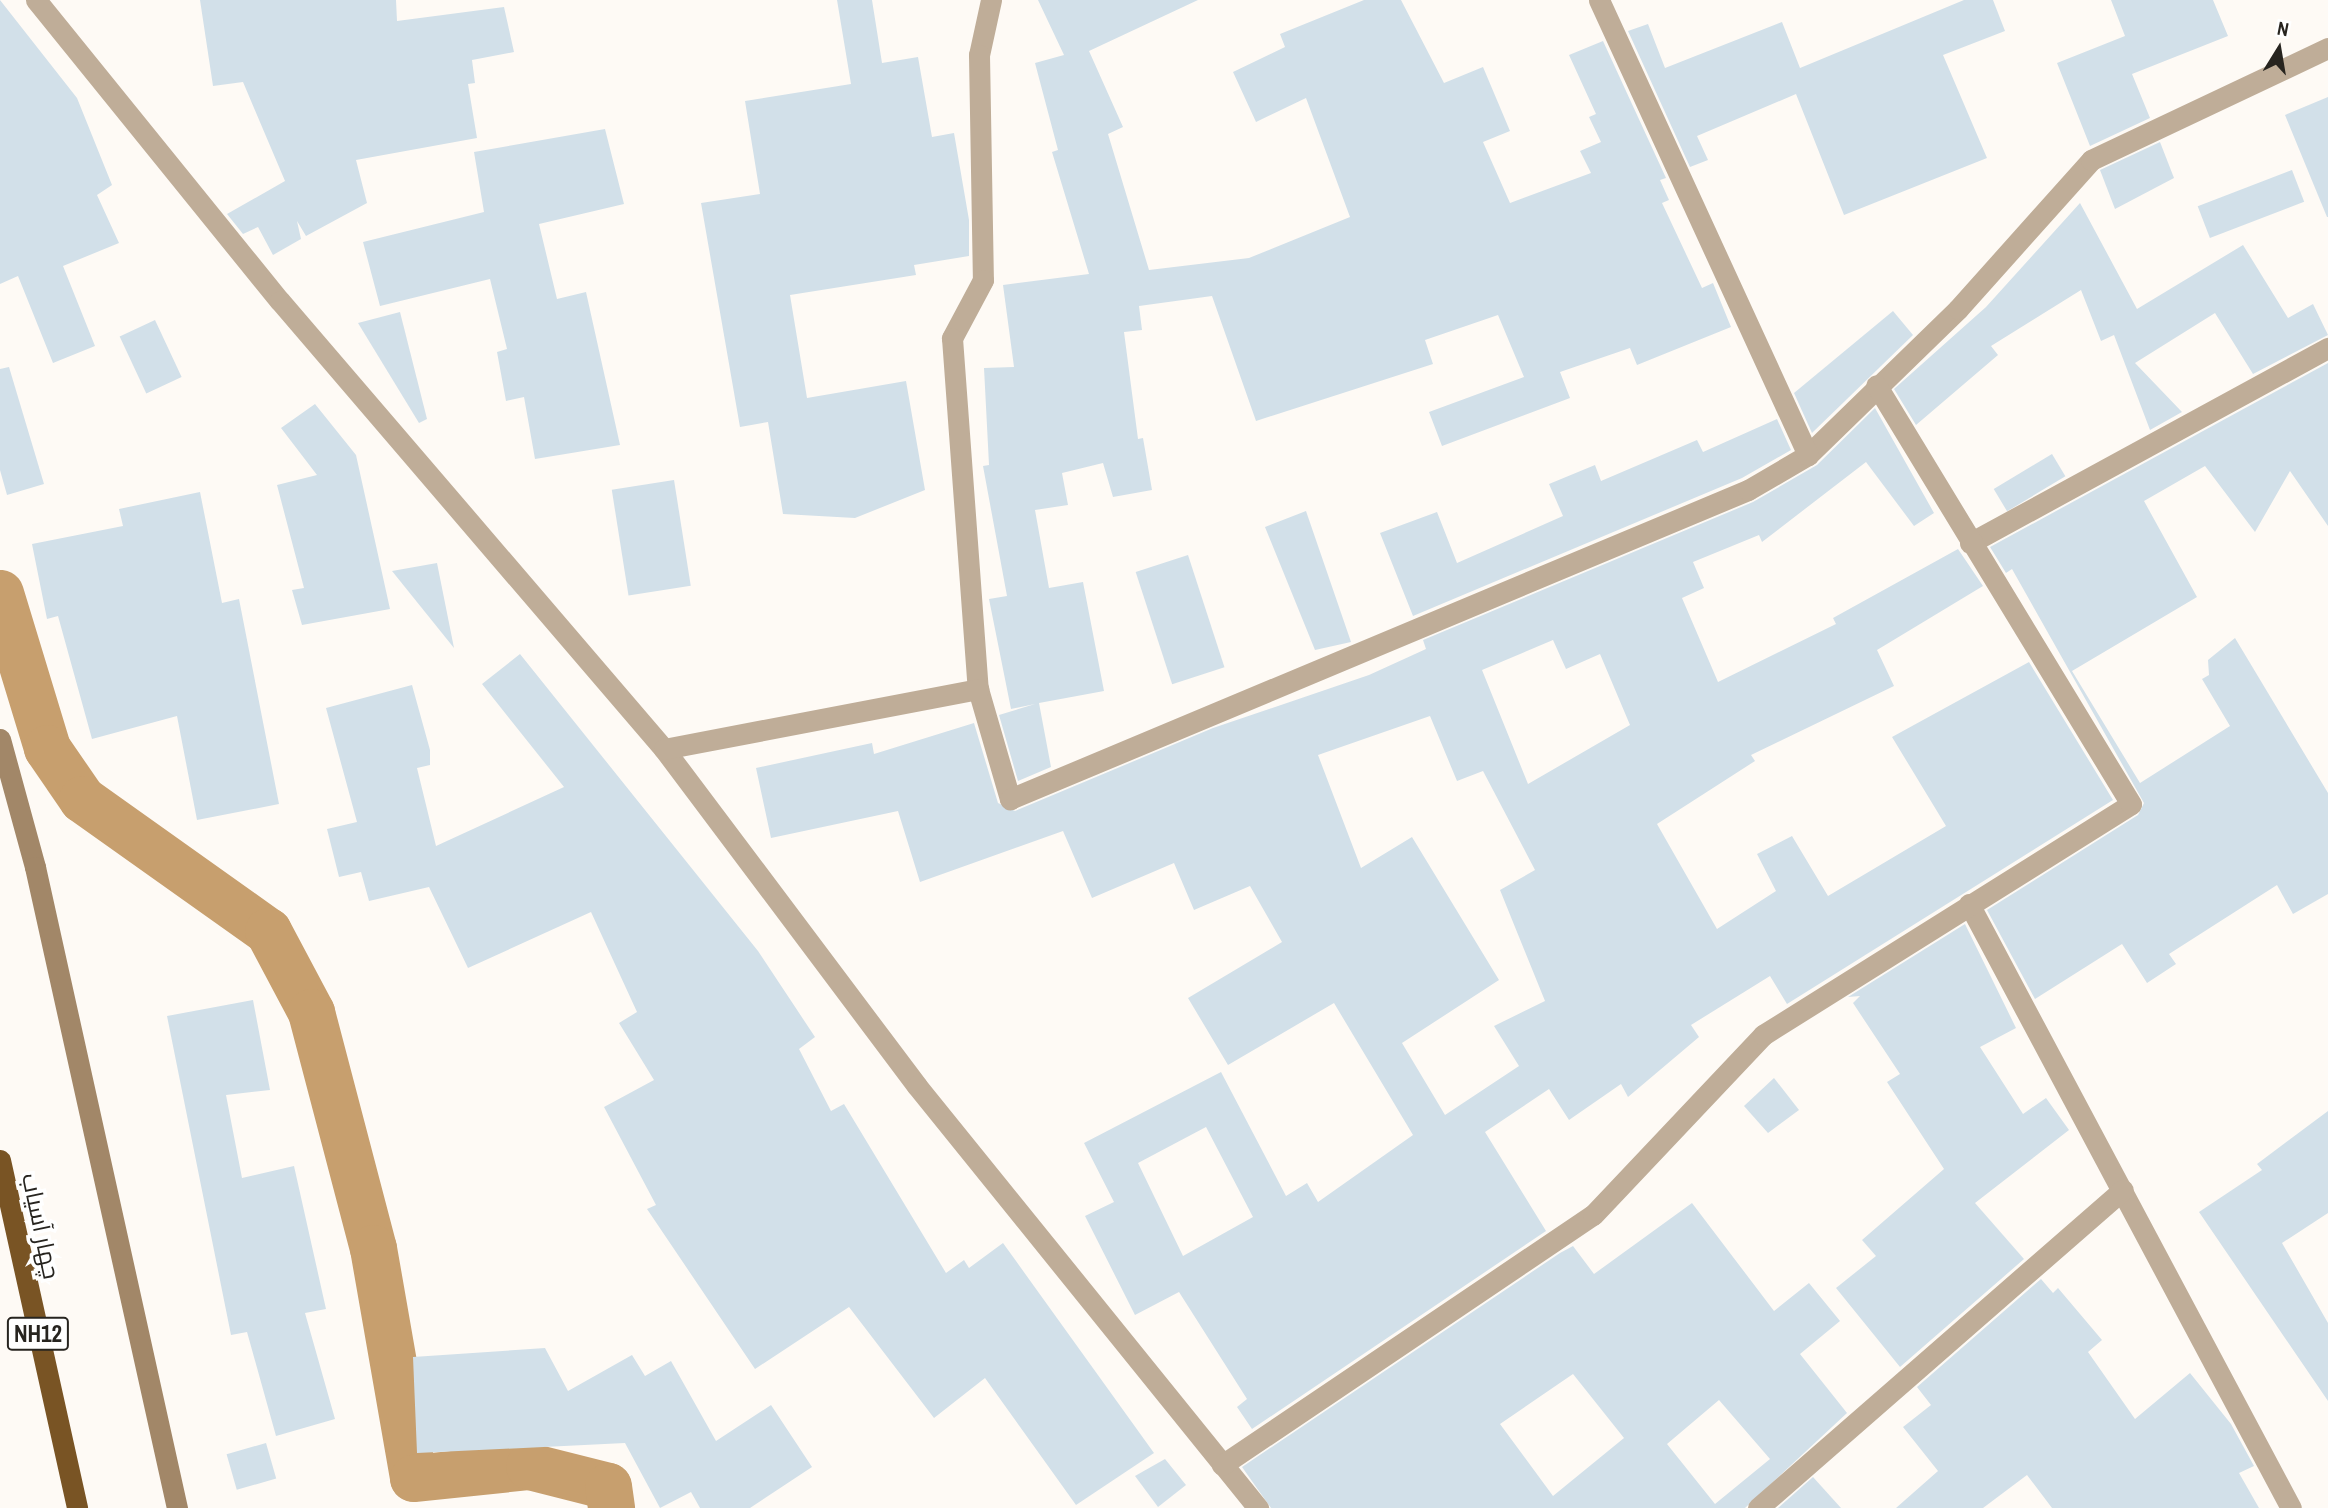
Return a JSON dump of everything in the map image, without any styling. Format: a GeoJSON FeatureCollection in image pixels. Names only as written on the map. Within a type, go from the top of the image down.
{"type":"FeatureCollection","features":[{"type":"Feature","properties":{"kind":"highway","name":"چهار آسیاب"},"geometry":{"type":"LineString","coordinates":[[0,1160],[77,1508]]}},
{"type":"Feature","properties":{"kind":"street"},"geometry":{"type":"LineString","coordinates":[[36,0],[288,311],[664,749],[917,1086],[1258,1508]]}},
{"type":"Feature","properties":{"kind":"street"},"geometry":{"type":"LineString","coordinates":[[991,0],[979,55],[983,280],[952,338],[978,689],[1010,799],[1748,490],[1808,455],[1876,385],[1958,309],[2091,160],[2328,48]]}},
{"type":"Feature","properties":{"kind":"street"},"geometry":{"type":"LineString","coordinates":[[1599,0],[1808,455]]}},
{"type":"Feature","properties":{"kind":"street"},"geometry":{"type":"LineString","coordinates":[[1970,543],[2328,348]]}},
{"type":"Feature","properties":{"kind":"street"},"geometry":{"type":"LineString","coordinates":[[1222,1465],[1593,1215],[1763,1035],[2131,804],[1876,385]]}},
{"type":"Feature","properties":{"kind":"street"},"geometry":{"type":"LineString","coordinates":[[664,749],[978,689]]}},
{"type":"Feature","properties":{"kind":"street"},"geometry":{"type":"LineString","coordinates":[[0,739],[44,908],[177,1508]]}},
{"type":"Feature","properties":{"kind":"street"},"geometry":{"type":"LineString","coordinates":[[1969,904],[2291,1508]]}},
{"type":"Feature","properties":{"kind":"street"},"geometry":{"type":"LineString","coordinates":[[1758,1508],[2123,1190]]}},
{"type":"Feature","properties":{"kind":"building"},"geometry":{"type":"Polygon","coordinates":[[[0,0],[77,98],[112,185],[97,195],[119,243],[63,266],[95,346],[53,363],[18,276],[0,284],[0,0]]]}},
{"type":"Feature","properties":{"kind":"building"},"geometry":{"type":"Polygon","coordinates":[[[200,0],[396,0],[397,21],[504,7],[514,52],[472,60],[475,83],[468,84],[477,138],[356,160],[367,203],[306,236],[297,221],[301,239],[273,255],[258,227],[243,234],[227,214],[285,181],[243,82],[213,86],[200,0]]]}},
{"type":"Feature","properties":{"kind":"building"},"geometry":{"type":"Polygon","coordinates":[[[837,0],[872,0],[882,63],[918,57],[932,137],[954,133],[969,220],[969,256],[914,265],[916,275],[790,295],[807,398],[906,381],[925,490],[855,518],[783,514],[768,422],[740,427],[701,203],[760,194],[745,101],[851,84],[837,0]]]}},
{"type":"Feature","properties":{"kind":"building"},"geometry":{"type":"Polygon","coordinates":[[[1038,0],[1198,0],[1089,51],[1123,127],[1108,134],[1149,270],[1249,258],[1350,217],[1306,98],[1256,122],[1233,72],[1285,47],[1280,34],[1364,0],[1401,0],[1444,83],[1483,67],[1510,131],[1483,142],[1510,203],[1591,173],[1580,151],[1601,142],[1589,117],[1596,114],[1569,55],[1603,41],[1666,178],[1660,180],[1669,200],[1662,203],[1702,288],[1713,283],[1731,327],[1637,365],[1630,348],[1560,372],[1570,398],[1442,446],[1429,412],[1524,377],[1498,315],[1425,340],[1433,364],[1256,421],[1212,296],[1139,306],[1142,330],[1124,332],[1138,439],[1143,438],[1152,490],[1113,497],[1103,463],[1062,473],[1068,505],[1035,510],[1049,588],[1083,582],[1104,691],[1039,703],[1051,767],[1018,781],[999,715],[1035,704],[1011,709],[989,599],[1007,596],[983,466],[989,465],[984,368],[1014,367],[1003,285],[1089,274],[1052,152],[1058,150],[1035,63],[1064,55],[1038,0]]]}},
{"type":"Feature","properties":{"kind":"building"},"geometry":{"type":"Polygon","coordinates":[[[1964,0],[1993,0],[2005,31],[1943,55],[1987,158],[1844,215],[1796,94],[1697,136],[1708,160],[1690,167],[1628,31],[1648,24],[1665,68],[1782,22],[1800,68],[1964,0]]]}},
{"type":"Feature","properties":{"kind":"building"},"geometry":{"type":"Polygon","coordinates":[[[2111,0],[2213,0],[2228,36],[2132,74],[2150,118],[2090,146],[2057,63],[2125,36],[2111,0]]]}},
{"type":"Feature","properties":{"kind":"building"},"geometry":{"type":"Polygon","coordinates":[[[2328,97],[2328,217],[2327,217],[2285,115],[2328,97]]]}},
{"type":"Feature","properties":{"kind":"building"},"geometry":{"type":"Polygon","coordinates":[[[605,129],[624,204],[539,224],[557,299],[586,292],[620,445],[535,459],[524,397],[506,401],[497,352],[507,349],[490,279],[380,306],[363,242],[484,212],[474,152],[605,129]]]}},
{"type":"Feature","properties":{"kind":"building"},"geometry":{"type":"Polygon","coordinates":[[[2160,142],[2174,178],[2115,209],[2100,170],[2160,142]]]}},
{"type":"Feature","properties":{"kind":"building"},"geometry":{"type":"Polygon","coordinates":[[[2292,170],[2304,202],[2210,238],[2198,206],[2292,170]]]}},
{"type":"Feature","properties":{"kind":"building"},"geometry":{"type":"Polygon","coordinates":[[[2080,203],[2137,309],[2243,245],[2288,318],[2313,304],[2328,335],[2253,374],[2215,313],[2135,363],[2182,412],[2150,430],[2114,335],[2101,341],[2081,290],[1991,346],[1998,355],[1916,425],[1894,389],[1986,307],[2080,203]]]}},
{"type":"Feature","properties":{"kind":"building"},"geometry":{"type":"Polygon","coordinates":[[[1893,311],[1913,335],[1812,433],[1794,393],[1893,311]]]}},
{"type":"Feature","properties":{"kind":"building"},"geometry":{"type":"Polygon","coordinates":[[[400,312],[427,419],[419,423],[358,323],[400,312]]]}},
{"type":"Feature","properties":{"kind":"building"},"geometry":{"type":"Polygon","coordinates":[[[155,320],[182,377],[146,394],[120,336],[155,320]]]}},
{"type":"Feature","properties":{"kind":"building"},"geometry":{"type":"Polygon","coordinates":[[[2328,363],[2328,526],[2290,471],[2255,532],[2205,466],[2144,501],[2197,597],[2072,671],[2140,783],[2230,726],[2202,679],[2209,675],[2208,660],[2235,638],[2328,793],[2328,894],[2293,914],[2277,885],[2169,954],[2176,964],[2147,983],[2122,944],[2035,999],[1987,910],[2138,815],[2144,803],[2012,569],[2006,573],[1990,547],[2328,363]]]}},
{"type":"Feature","properties":{"kind":"building"},"geometry":{"type":"Polygon","coordinates":[[[9,367],[44,484],[7,495],[0,470],[0,369],[9,367]]]}},
{"type":"Feature","properties":{"kind":"building"},"geometry":{"type":"Polygon","coordinates":[[[315,404],[356,455],[390,609],[302,625],[292,590],[304,588],[277,485],[317,475],[281,428],[315,404]]]}},
{"type":"Feature","properties":{"kind":"building"},"geometry":{"type":"Polygon","coordinates":[[[1875,408],[1934,513],[1914,526],[1866,462],[1762,542],[1759,535],[1693,562],[1704,588],[1682,598],[1718,682],[1836,624],[1833,618],[1958,549],[1983,586],[1877,650],[1894,686],[1751,755],[1755,761],[1657,824],[1717,929],[1776,891],[1757,854],[1792,836],[1828,896],[1946,826],[1892,737],[2029,662],[2113,800],[1787,1004],[1770,976],[1691,1025],[1699,1037],[1628,1097],[1621,1084],[1569,1120],[1549,1089],[1485,1132],[1546,1231],[1252,1429],[1237,1407],[1247,1399],[1179,1292],[1135,1315],[1085,1216],[1114,1202],[1084,1143],[1221,1072],[1286,1196],[1307,1183],[1318,1202],[1413,1135],[1334,1003],[1228,1065],[1188,998],[1282,942],[1250,886],[1194,910],[1174,863],[1092,898],[1063,831],[920,882],[898,811],[771,838],[756,768],[872,743],[874,754],[974,723],[998,803],[1015,811],[1213,728],[1369,675],[1426,649],[1423,640],[1753,502],[1817,465],[1875,408]],[[1553,640],[1482,670],[1528,784],[1630,725],[1600,654],[1566,669],[1553,640]],[[1430,716],[1318,755],[1361,868],[1412,837],[1499,980],[1402,1043],[1445,1115],[1519,1066],[1494,1026],[1545,1001],[1500,890],[1535,870],[1483,771],[1457,781],[1430,716]],[[1206,1127],[1138,1163],[1183,1256],[1253,1217],[1206,1127]]]}},
{"type":"Feature","properties":{"kind":"building"},"geometry":{"type":"Polygon","coordinates":[[[1777,419],[1791,450],[1742,478],[1413,616],[1380,533],[1437,512],[1457,563],[1563,516],[1549,484],[1595,465],[1601,481],[1697,440],[1703,452],[1777,419]]]}},
{"type":"Feature","properties":{"kind":"building"},"geometry":{"type":"Polygon","coordinates":[[[2052,454],[2065,476],[2007,511],[1994,489],[2052,454]]]}},
{"type":"Feature","properties":{"kind":"building"},"geometry":{"type":"Polygon","coordinates":[[[674,480],[691,586],[629,596],[612,490],[674,480]]]}},
{"type":"Feature","properties":{"kind":"building"},"geometry":{"type":"Polygon","coordinates":[[[200,492],[222,603],[239,599],[279,804],[197,820],[177,716],[92,739],[58,616],[47,619],[32,544],[123,526],[119,509],[200,492]]]}},
{"type":"Feature","properties":{"kind":"building"},"geometry":{"type":"Polygon","coordinates":[[[1306,511],[1351,642],[1315,650],[1265,527],[1306,511]]]}},
{"type":"Feature","properties":{"kind":"building"},"geometry":{"type":"Polygon","coordinates":[[[1188,555],[1224,667],[1172,684],[1136,572],[1188,555]]]}},
{"type":"Feature","properties":{"kind":"building"},"geometry":{"type":"Polygon","coordinates":[[[437,563],[454,648],[392,571],[437,563]]]}},
{"type":"Feature","properties":{"kind":"building"},"geometry":{"type":"Polygon","coordinates":[[[520,654],[758,951],[815,1037],[799,1049],[831,1111],[844,1104],[946,1273],[964,1260],[969,1268],[1003,1243],[1154,1453],[1076,1505],[985,1378],[934,1418],[849,1307],[755,1369],[647,1209],[656,1205],[604,1107],[654,1080],[619,1023],[637,1012],[591,912],[468,968],[429,887],[369,901],[361,872],[339,877],[327,829],[357,822],[326,708],[412,685],[430,750],[430,765],[417,768],[436,846],[564,787],[482,684],[520,654]]]}},
{"type":"Feature","properties":{"kind":"building"},"geometry":{"type":"Polygon","coordinates":[[[1965,924],[2016,1028],[1980,1047],[2023,1114],[2046,1098],[2069,1130],[1975,1203],[2024,1259],[1900,1367],[1836,1288],[1876,1256],[1862,1240],[1944,1169],[1887,1082],[1900,1074],[1853,1003],[1860,996],[1848,997],[1965,924]]]}},
{"type":"Feature","properties":{"kind":"building"},"geometry":{"type":"Polygon","coordinates":[[[253,1000],[270,1090],[226,1095],[242,1178],[294,1166],[326,1309],[305,1313],[335,1419],[276,1436],[247,1332],[231,1335],[167,1016],[253,1000]]]}},
{"type":"Feature","properties":{"kind":"building"},"geometry":{"type":"Polygon","coordinates":[[[1774,1078],[1799,1110],[1768,1133],[1744,1106],[1774,1078]]]}},
{"type":"Feature","properties":{"kind":"building"},"geometry":{"type":"Polygon","coordinates":[[[2328,1111],[2328,1213],[2282,1243],[2328,1323],[2328,1401],[2199,1212],[2262,1170],[2257,1164],[2328,1111]]]}},
{"type":"Feature","properties":{"kind":"building"},"geometry":{"type":"Polygon","coordinates":[[[1692,1203],[1774,1311],[1809,1283],[1840,1321],[1800,1354],[1847,1413],[1745,1508],[1271,1508],[1242,1467],[1560,1253],[1573,1246],[1594,1274],[1692,1203]],[[1573,1374],[1500,1424],[1553,1496],[1624,1438],[1573,1374]],[[1719,1400],[1667,1444],[1715,1504],[1770,1459],[1719,1400]]]}},
{"type":"Feature","properties":{"kind":"building"},"geometry":{"type":"Polygon","coordinates":[[[2041,1279],[2053,1293],[2058,1288],[2102,1340],[2088,1352],[2135,1419],[2190,1373],[2231,1424],[2254,1466],[2239,1473],[2259,1508],[2052,1508],[2027,1475],[1983,1508],[1896,1508],[1938,1471],[1903,1427],[1931,1405],[1917,1387],[2041,1279]]]}},
{"type":"Feature","properties":{"kind":"building"},"geometry":{"type":"Polygon","coordinates":[[[545,1348],[568,1391],[632,1355],[645,1376],[671,1361],[716,1441],[771,1405],[812,1467],[750,1508],[700,1508],[691,1492],[660,1508],[625,1443],[417,1453],[413,1357],[545,1348]]]}},
{"type":"Feature","properties":{"kind":"building"},"geometry":{"type":"Polygon","coordinates":[[[266,1443],[276,1479],[237,1490],[227,1454],[266,1443]]]}},
{"type":"Feature","properties":{"kind":"building"},"geometry":{"type":"Polygon","coordinates":[[[1165,1459],[1186,1485],[1158,1507],[1135,1476],[1165,1459]]]}},
{"type":"Feature","properties":{"kind":"building"},"geometry":{"type":"Polygon","coordinates":[[[1813,1477],[1841,1508],[1778,1508],[1813,1477]]]}},
{"type":"Feature","properties":{"kind":"waterway"},"geometry":{"type":"LineString","coordinates":[[0,593],[47,748],[82,799],[268,931],[311,1012],[373,1248],[413,1478],[529,1466],[608,1486],[611,1508]]}}]}
